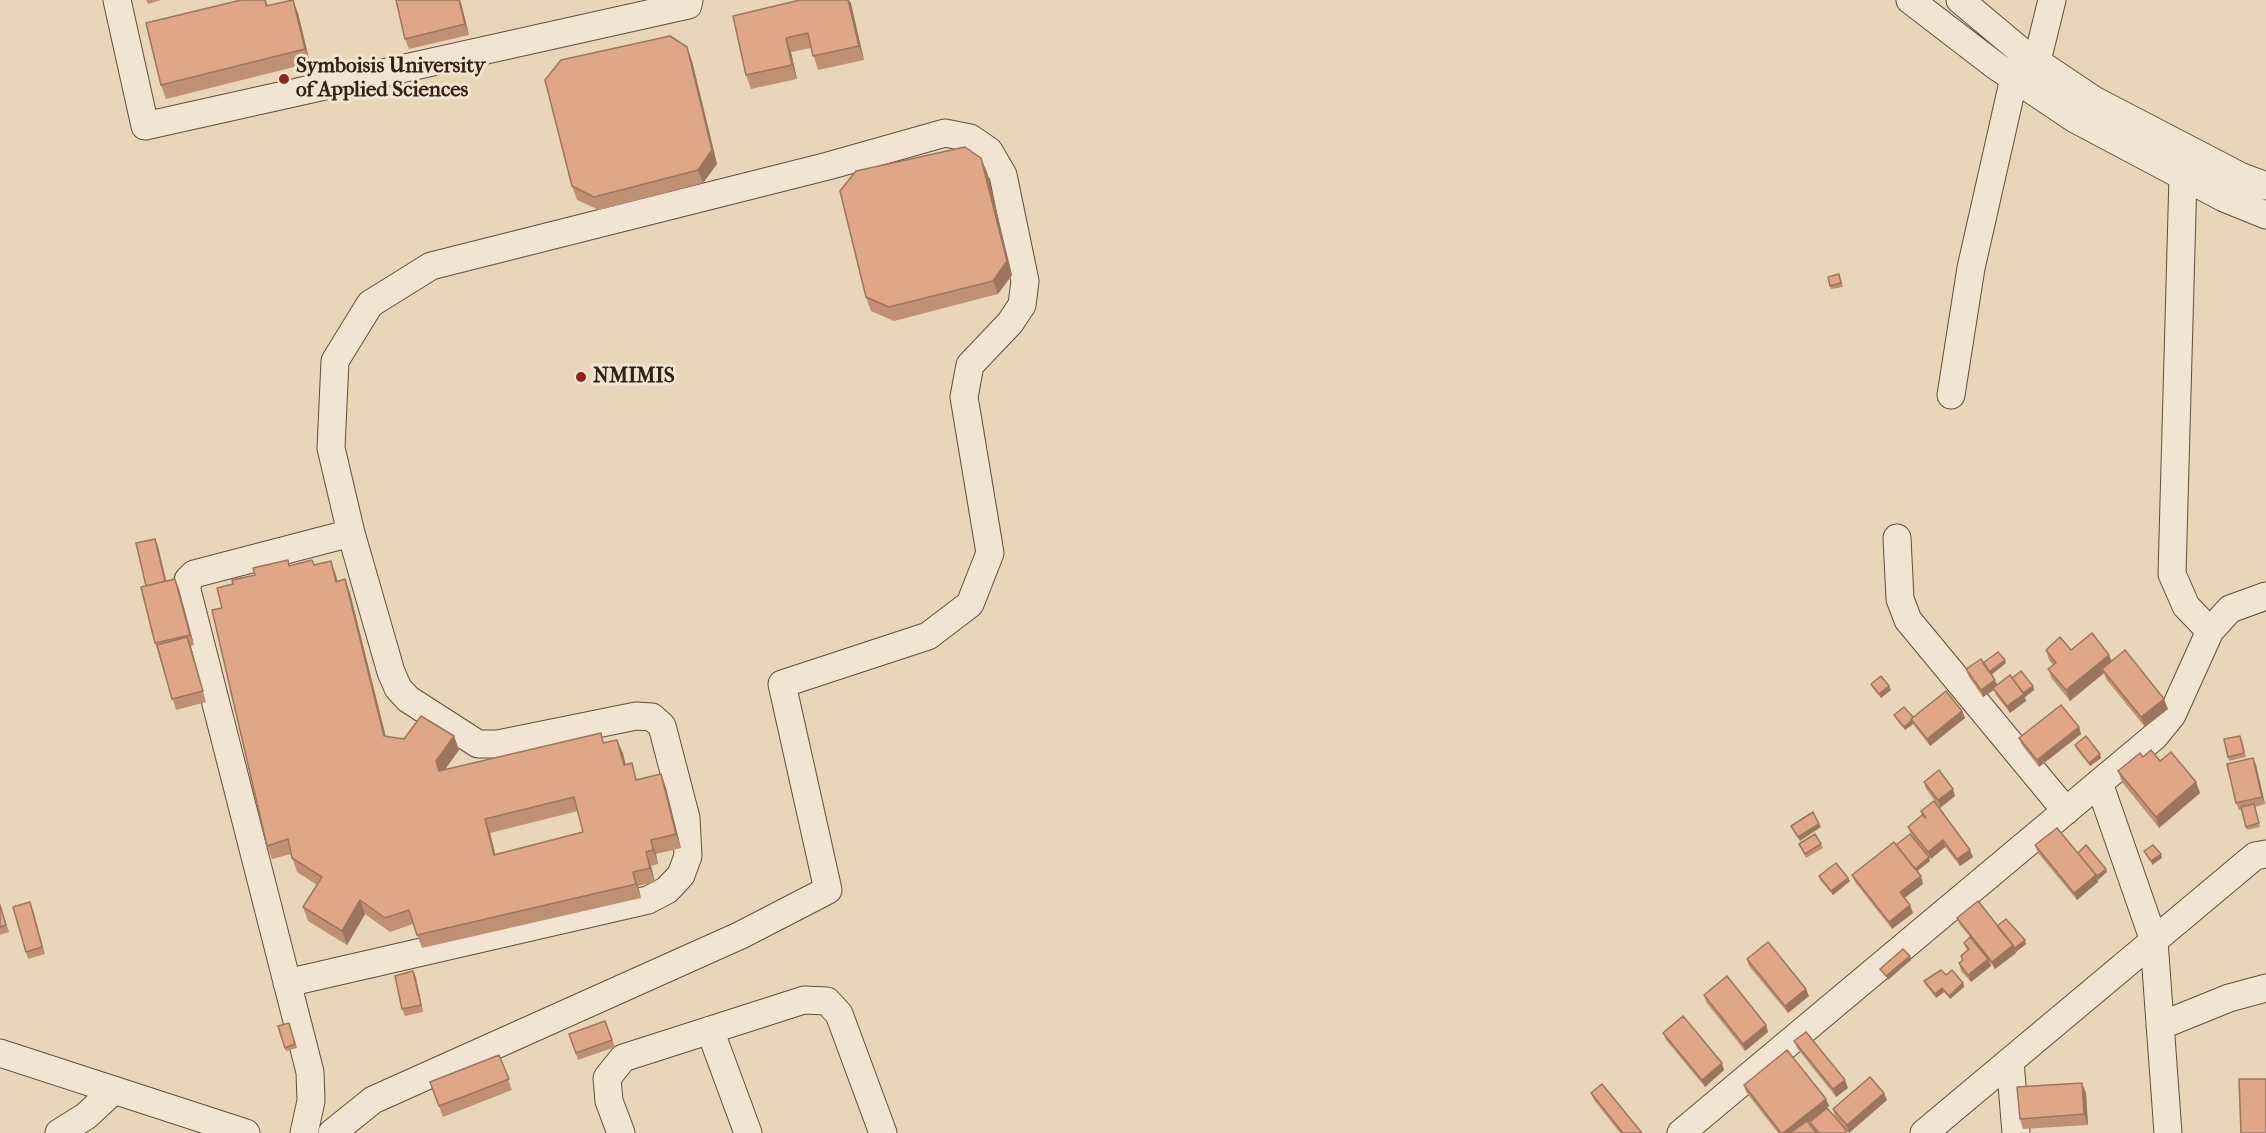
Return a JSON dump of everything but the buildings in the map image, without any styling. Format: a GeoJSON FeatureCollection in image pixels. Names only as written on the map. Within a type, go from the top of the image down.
{"type":"FeatureCollection","features":[{"type":"Feature","properties":{"kind":"street"},"geometry":{"type":"LineString","coordinates":[[117,0],[146,126],[695,2]]}},
{"type":"Feature","properties":{"kind":"street"},"geometry":{"type":"LineString","coordinates":[[1910,0],[2014,78],[2074,119],[2224,198],[2266,214]]}},
{"type":"Feature","properties":{"kind":"street"},"geometry":{"type":"LineString","coordinates":[[1960,0],[2037,61],[2094,99],[2240,176],[2266,186]]}},
{"type":"Feature","properties":{"kind":"street"},"geometry":{"type":"LineString","coordinates":[[2037,61],[2052,0]]}},
{"type":"Feature","properties":{"kind":"street"},"geometry":{"type":"LineString","coordinates":[[1951,395],[1971,268],[2014,78]]}},
{"type":"Feature","properties":{"kind":"street"},"geometry":{"type":"LineString","coordinates":[[287,983],[648,900],[667,890],[681,875],[688,856],[686,818],[662,726],[652,717],[636,716],[498,744],[478,744],[408,699],[398,688],[391,672],[351,533],[331,448],[335,361],[370,304],[431,266],[828,166],[945,133],[970,138],[989,150],[1003,175],[1025,281],[1022,305],[1010,323],[970,366],[964,398],[990,553],[970,604],[928,636],[782,684],[828,890],[741,935],[373,1100],[332,1133]]}},
{"type":"Feature","properties":{"kind":"street"},"geometry":{"type":"LineString","coordinates":[[2183,176],[2172,574],[2186,606],[2210,630]]}},
{"type":"Feature","properties":{"kind":"street"},"geometry":{"type":"LineString","coordinates":[[304,1133],[311,1101],[310,1072],[187,590],[188,580],[194,574],[351,533]]}},
{"type":"Feature","properties":{"kind":"street"},"geometry":{"type":"LineString","coordinates":[[1896,538],[1900,598],[1908,620],[2066,811]]}},
{"type":"Feature","properties":{"kind":"street"},"geometry":{"type":"LineString","coordinates":[[1681,1133],[2154,737],[2172,715],[2210,630],[2230,609],[2266,596]]}},
{"type":"Feature","properties":{"kind":"street"},"geometry":{"type":"LineString","coordinates":[[2099,783],[2154,941],[2168,1133]]}},
{"type":"Feature","properties":{"kind":"street"},"geometry":{"type":"LineString","coordinates":[[1931,1130],[2255,856],[2266,854]]}},
{"type":"Feature","properties":{"kind":"street"},"geometry":{"type":"LineString","coordinates":[[2160,1026],[2229,998],[2266,988]]}},
{"type":"Feature","properties":{"kind":"street"},"geometry":{"type":"LineString","coordinates":[[621,1133],[609,1101],[607,1078],[623,1058],[804,1000],[827,1001],[839,1014],[883,1133]]}},
{"type":"Feature","properties":{"kind":"street"},"geometry":{"type":"LineString","coordinates":[[710,1030],[748,1133]]}},
{"type":"Feature","properties":{"kind":"street"},"geometry":{"type":"LineString","coordinates":[[0,1053],[246,1133]]}},
{"type":"Feature","properties":{"kind":"street"},"geometry":{"type":"LineString","coordinates":[[2010,1061],[2016,1133]]}},
{"type":"Feature","properties":{"kind":"street"},"geometry":{"type":"LineString","coordinates":[[59,1133],[86,1116],[114,1090]]}},
{"type":"Feature","properties":{"kind":"place","name":"Symboisis University of Applied Sciences"},"geometry":{"type":"Point","coordinates":[284,79]}},
{"type":"Feature","properties":{"kind":"place","name":"NMIMIS"},"geometry":{"type":"Point","coordinates":[581,377]}}]}
